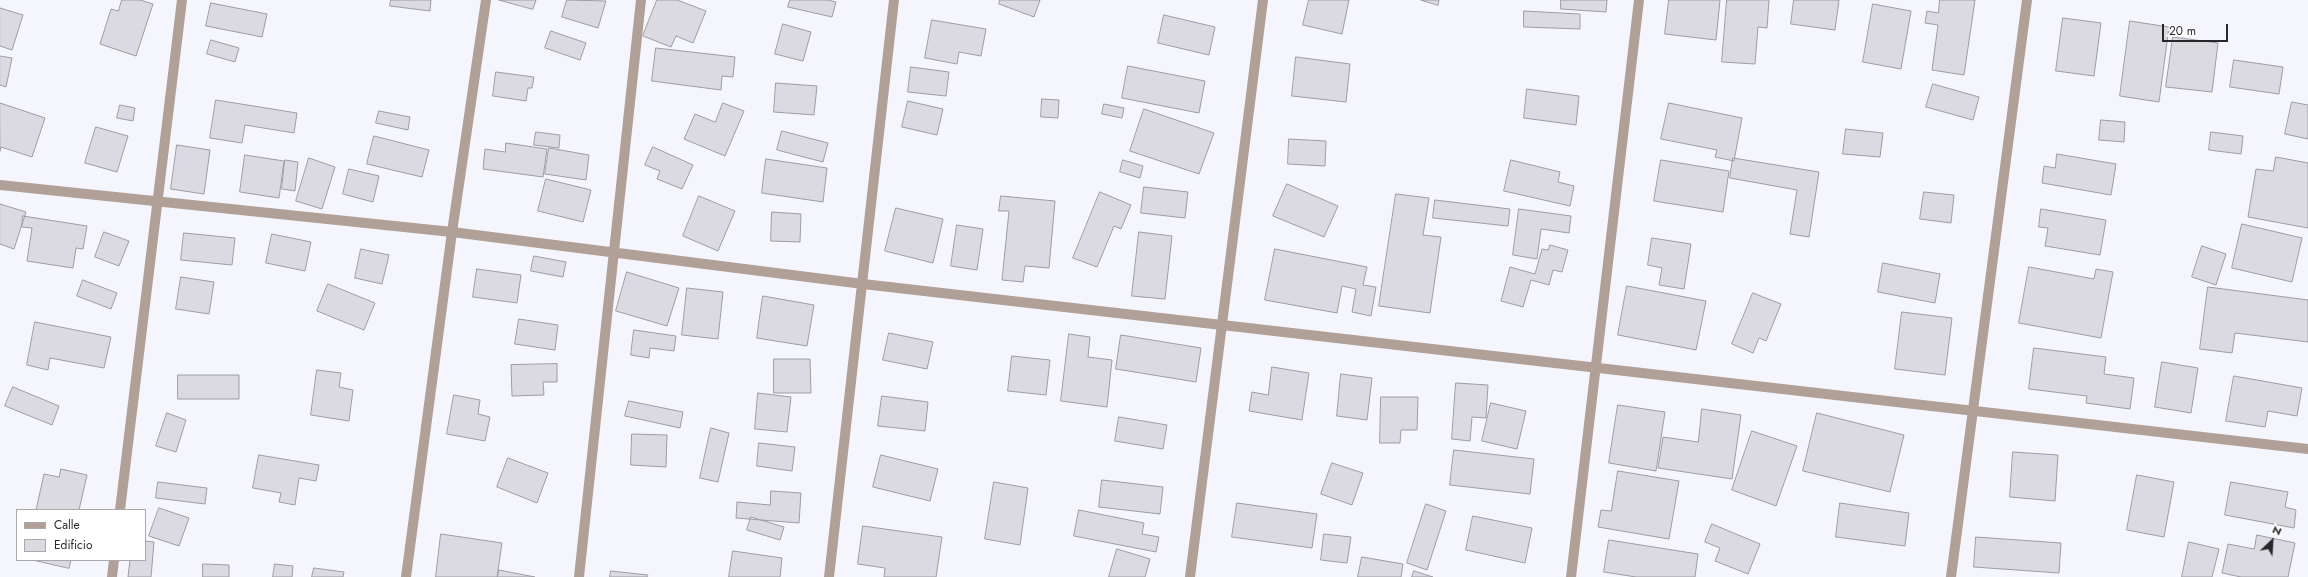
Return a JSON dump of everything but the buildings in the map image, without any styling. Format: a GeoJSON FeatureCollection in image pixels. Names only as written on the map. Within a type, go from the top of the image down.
{"type":"FeatureCollection","features":[{"type":"Feature","properties":{"kind":"street"},"geometry":{"type":"LineString","coordinates":[[120,509],[182,0]]}},
{"type":"Feature","properties":{"kind":"street"},"geometry":{"type":"LineString","coordinates":[[406,577],[452,232],[486,0]]}},
{"type":"Feature","properties":{"kind":"street"},"geometry":{"type":"LineString","coordinates":[[579,577],[613,252],[642,0]]}},
{"type":"Feature","properties":{"kind":"street"},"geometry":{"type":"LineString","coordinates":[[829,577],[894,0]]}},
{"type":"Feature","properties":{"kind":"street"},"geometry":{"type":"LineString","coordinates":[[1190,577],[1263,0]]}},
{"type":"Feature","properties":{"kind":"street"},"geometry":{"type":"LineString","coordinates":[[1571,577],[1639,0]]}},
{"type":"Feature","properties":{"kind":"street"},"geometry":{"type":"LineString","coordinates":[[1951,577],[2027,0]]}},
{"type":"Feature","properties":{"kind":"street"},"geometry":{"type":"LineString","coordinates":[[0,185],[452,232],[862,284],[2308,449]]}},
{"type":"Feature","properties":{"kind":"street"},"geometry":{"type":"LineString","coordinates":[[112,577],[114,561]]}}]}
